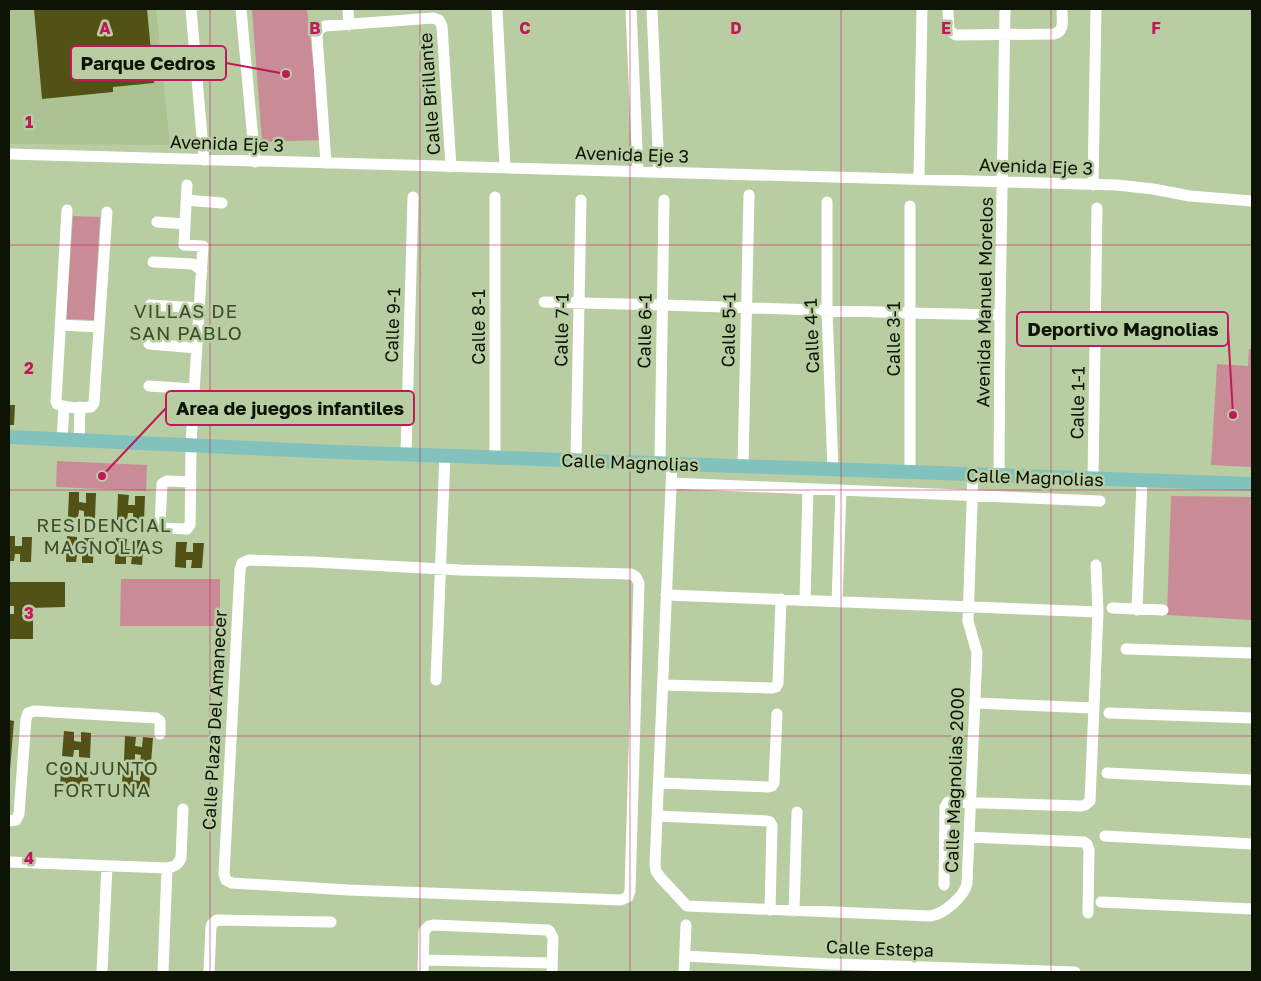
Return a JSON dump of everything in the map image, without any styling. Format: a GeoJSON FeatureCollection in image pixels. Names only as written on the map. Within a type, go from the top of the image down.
{"type":"FeatureCollection","features":[{"type":"Feature","properties":{"kind":"main road","name":"Calle Magnolias"},"geometry":{"type":"LineString","coordinates":[[9,437],[406,454],[1252,484]]}},
{"type":"Feature","properties":{"kind":"street"},"geometry":{"type":"LineString","coordinates":[[191,9],[204,160]]}},
{"type":"Feature","properties":{"kind":"street"},"geometry":{"type":"LineString","coordinates":[[241,9],[255,162]]}},
{"type":"Feature","properties":{"kind":"street"},"geometry":{"type":"LineString","coordinates":[[348,9],[349,25]]}},
{"type":"Feature","properties":{"kind":"street"},"geometry":{"type":"LineString","coordinates":[[497,9],[505,168]]}},
{"type":"Feature","properties":{"kind":"street"},"geometry":{"type":"LineString","coordinates":[[631,9],[638,172]]}},
{"type":"Feature","properties":{"kind":"street"},"geometry":{"type":"LineString","coordinates":[[652,9],[659,172]]}},
{"type":"Feature","properties":{"kind":"street"},"geometry":{"type":"LineString","coordinates":[[919,179],[922,9]]}},
{"type":"Feature","properties":{"kind":"street","name":"Avenida Manuel Morelos"},"geometry":{"type":"LineString","coordinates":[[1000,476],[1000,315],[1005,9]]}},
{"type":"Feature","properties":{"kind":"street"},"geometry":{"type":"LineString","coordinates":[[1093,185],[1096,9]]}},
{"type":"Feature","properties":{"kind":"street"},"geometry":{"type":"LineString","coordinates":[[948,11],[949,30],[954,34],[1057,34],[1062,29],[1062,12]]}},
{"type":"Feature","properties":{"kind":"street"},"geometry":{"type":"LineString","coordinates":[[326,164],[317,36],[319,29],[325,26],[349,25],[410,14]]}},
{"type":"Feature","properties":{"kind":"street","name":"Calle Brillante"},"geometry":{"type":"LineString","coordinates":[[410,14],[439,20],[442,26],[451,167]]}},
{"type":"Feature","properties":{"kind":"street","name":"Avenida Eje 3"},"geometry":{"type":"LineString","coordinates":[[9,154],[1135,186],[1190,196],[1252,201]]}},
{"type":"Feature","properties":{"kind":"street"},"geometry":{"type":"LineString","coordinates":[[187,185],[184,245],[203,246],[191,444],[191,482],[190,524],[185,530],[164,529],[160,525],[162,486],[167,481],[191,482]]}},
{"type":"Feature","properties":{"kind":"street","name":"Calle 5-1"},"geometry":{"type":"LineString","coordinates":[[743,466],[749,196]]}},
{"type":"Feature","properties":{"kind":"street","name":"Calle 9-1"},"geometry":{"type":"LineString","coordinates":[[406,454],[413,197]]}},
{"type":"Feature","properties":{"kind":"street","name":"Calle 8-1"},"geometry":{"type":"LineString","coordinates":[[495,197],[495,457]]}},
{"type":"Feature","properties":{"kind":"street"},"geometry":{"type":"LineString","coordinates":[[186,200],[222,203]]}},
{"type":"Feature","properties":{"kind":"street","name":"Calle 7-1"},"geometry":{"type":"LineString","coordinates":[[576,460],[581,200]]}},
{"type":"Feature","properties":{"kind":"street","name":"Calle 6-1"},"geometry":{"type":"LineString","coordinates":[[664,200],[662,305],[666,463],[671,483],[655,865],[660,877],[687,906]]}},
{"type":"Feature","properties":{"kind":"street","name":"Calle 4-1"},"geometry":{"type":"LineString","coordinates":[[827,202],[827,310],[833,470]]}},
{"type":"Feature","properties":{"kind":"street","name":"Calle 3-1"},"geometry":{"type":"LineString","coordinates":[[910,206],[910,472]]}},
{"type":"Feature","properties":{"kind":"street","name":"Calle 1-1"},"geometry":{"type":"LineString","coordinates":[[1093,479],[1097,208]]}},
{"type":"Feature","properties":{"kind":"street"},"geometry":{"type":"LineString","coordinates":[[67,210],[56,401],[59,406],[91,407],[93,404],[107,212]]}},
{"type":"Feature","properties":{"kind":"street"},"geometry":{"type":"LineString","coordinates":[[157,222],[185,224]]}},
{"type":"Feature","properties":{"kind":"street"},"geometry":{"type":"LineString","coordinates":[[153,262],[193,264],[202,272]]}},
{"type":"Feature","properties":{"kind":"street"},"geometry":{"type":"LineString","coordinates":[[544,302],[1000,315]]}},
{"type":"Feature","properties":{"kind":"street"},"geometry":{"type":"LineString","coordinates":[[150,305],[200,308]]}},
{"type":"Feature","properties":{"kind":"street"},"geometry":{"type":"LineString","coordinates":[[60,325],[99,328]]}},
{"type":"Feature","properties":{"kind":"street"},"geometry":{"type":"LineString","coordinates":[[149,344],[197,348]]}},
{"type":"Feature","properties":{"kind":"street"},"geometry":{"type":"LineString","coordinates":[[149,386],[194,389]]}},
{"type":"Feature","properties":{"kind":"street"},"geometry":{"type":"LineString","coordinates":[[62,440],[64,406]]}},
{"type":"Feature","properties":{"kind":"street"},"geometry":{"type":"LineString","coordinates":[[78,440],[80,407]]}},
{"type":"Feature","properties":{"kind":"street"},"geometry":{"type":"LineString","coordinates":[[436,680],[445,455]]}},
{"type":"Feature","properties":{"kind":"street","name":"Calle Magnolias 2000"},"geometry":{"type":"LineString","coordinates":[[687,906],[937,916],[966,890],[977,653],[969,627],[968,607],[973,475]]}},
{"type":"Feature","properties":{"kind":"street"},"geometry":{"type":"LineString","coordinates":[[1137,610],[1142,480]]}},
{"type":"Feature","properties":{"kind":"street"},"geometry":{"type":"LineString","coordinates":[[671,483],[1100,501]]}},
{"type":"Feature","properties":{"kind":"street"},"geometry":{"type":"LineString","coordinates":[[805,600],[808,489]]}},
{"type":"Feature","properties":{"kind":"street"},"geometry":{"type":"LineString","coordinates":[[838,602],[841,490]]}},
{"type":"Feature","properties":{"kind":"street","name":"Calle Plaza Del Amanecer"},"geometry":{"type":"LineString","coordinates":[[248,560],[441,569],[631,574],[638,580],[630,895],[622,900],[340,889],[232,883],[226,880],[224,874],[240,568],[242,563],[248,560]]}},
{"type":"Feature","properties":{"kind":"street"},"geometry":{"type":"LineString","coordinates":[[944,885],[945,805],[950,802],[1081,806],[1088,804],[1090,797],[1098,612],[1096,565]]}},
{"type":"Feature","properties":{"kind":"street"},"geometry":{"type":"LineString","coordinates":[[666,595],[1098,612]]}},
{"type":"Feature","properties":{"kind":"street"},"geometry":{"type":"LineString","coordinates":[[663,684],[776,687],[778,683],[781,599]]}},
{"type":"Feature","properties":{"kind":"street"},"geometry":{"type":"LineString","coordinates":[[1112,608],[1163,610]]}},
{"type":"Feature","properties":{"kind":"street"},"geometry":{"type":"LineString","coordinates":[[1126,649],[1252,653]]}},
{"type":"Feature","properties":{"kind":"street"},"geometry":{"type":"LineString","coordinates":[[975,703],[1093,708]]}},
{"type":"Feature","properties":{"kind":"street"},"geometry":{"type":"LineString","coordinates":[[9,821],[16,820],[19,814],[28,713],[34,711],[156,718],[160,721],[160,734]]}},
{"type":"Feature","properties":{"kind":"street"},"geometry":{"type":"LineString","coordinates":[[1109,713],[1252,718]]}},
{"type":"Feature","properties":{"kind":"street"},"geometry":{"type":"LineString","coordinates":[[659,783],[772,786],[774,782],[777,714]]}},
{"type":"Feature","properties":{"kind":"street"},"geometry":{"type":"LineString","coordinates":[[1107,773],[1252,780]]}},
{"type":"Feature","properties":{"kind":"street"},"geometry":{"type":"LineString","coordinates":[[9,862],[167,868],[176,865],[180,858],[183,810]]}},
{"type":"Feature","properties":{"kind":"street"},"geometry":{"type":"LineString","coordinates":[[794,910],[797,812]]}},
{"type":"Feature","properties":{"kind":"street"},"geometry":{"type":"LineString","coordinates":[[657,816],[770,822],[772,826],[770,910]]}},
{"type":"Feature","properties":{"kind":"street"},"geometry":{"type":"LineString","coordinates":[[1105,836],[1252,844]]}},
{"type":"Feature","properties":{"kind":"street"},"geometry":{"type":"LineString","coordinates":[[969,837],[1084,842],[1089,850],[1088,913]]}},
{"type":"Feature","properties":{"kind":"street"},"geometry":{"type":"LineString","coordinates":[[102,972],[107,866]]}},
{"type":"Feature","properties":{"kind":"street"},"geometry":{"type":"LineString","coordinates":[[163,972],[167,868]]}},
{"type":"Feature","properties":{"kind":"street"},"geometry":{"type":"LineString","coordinates":[[1101,902],[1252,909]]}},
{"type":"Feature","properties":{"kind":"street"},"geometry":{"type":"LineString","coordinates":[[209,972],[211,927],[217,920],[331,922]]}},
{"type":"Feature","properties":{"kind":"street"},"geometry":{"type":"LineString","coordinates":[[684,972],[686,925]]}},
{"type":"Feature","properties":{"kind":"street"},"geometry":{"type":"LineString","coordinates":[[423,972],[424,931],[429,926],[548,930],[553,938],[552,967],[424,960]]}},
{"type":"Feature","properties":{"kind":"street","name":"Calle Estepa"},"geometry":{"type":"LineString","coordinates":[[684,956],[758,966],[1075,972]]}},
{"type":"Feature","properties":{"kind":"shaded area"},"geometry":{"type":"Polygon","coordinates":[[[9,9],[156,9],[170,145],[9,144],[9,9]]]}},
{"type":"Feature","properties":{"kind":"shaded area"},"geometry":{"type":"Polygon","coordinates":[[[252,9],[307,9],[322,140],[262,142],[252,9]]]}},
{"type":"Feature","properties":{"kind":"shaded area"},"geometry":{"type":"Polygon","coordinates":[[[73,216],[100,217],[94,320],[66,319],[73,216]]]}},
{"type":"Feature","properties":{"kind":"shaded area"},"geometry":{"type":"Polygon","coordinates":[[[1249,349],[1252,349],[1252,467],[1211,465],[1217,364],[1248,366],[1249,349]]]}},
{"type":"Feature","properties":{"kind":"shaded area"},"geometry":{"type":"Polygon","coordinates":[[[57,461],[147,465],[146,491],[56,487],[57,461]]]}},
{"type":"Feature","properties":{"kind":"shaded area"},"geometry":{"type":"Polygon","coordinates":[[[1171,496],[1252,497],[1252,620],[1167,615],[1171,496]]]}},
{"type":"Feature","properties":{"kind":"shaded area"},"geometry":{"type":"Polygon","coordinates":[[[121,579],[220,579],[220,626],[120,626],[121,579]]]}},
{"type":"Feature","properties":{"kind":"building"},"geometry":{"type":"Polygon","coordinates":[[[34,9],[147,9],[154,83],[113,87],[113,92],[42,99],[34,9]]]}},
{"type":"Feature","properties":{"kind":"building"},"geometry":{"type":"Polygon","coordinates":[[[9,405],[15,405],[14,425],[9,425],[9,405]]]}},
{"type":"Feature","properties":{"kind":"building"},"geometry":{"type":"Polygon","coordinates":[[[69,492],[79,492],[79,502],[86,503],[86,493],[96,493],[95,518],[84,518],[84,511],[79,510],[78,518],[68,517],[69,492]]]}},
{"type":"Feature","properties":{"kind":"building"},"geometry":{"type":"Polygon","coordinates":[[[118,494],[129,495],[128,505],[135,505],[135,496],[145,496],[144,521],[133,521],[133,513],[128,513],[127,520],[117,520],[118,494]]]}},
{"type":"Feature","properties":{"kind":"building"},"geometry":{"type":"Polygon","coordinates":[[[9,536],[15,536],[15,546],[22,546],[22,537],[32,537],[31,562],[20,562],[20,554],[15,554],[14,561],[9,561],[9,536]]]}},
{"type":"Feature","properties":{"kind":"building"},"geometry":{"type":"Polygon","coordinates":[[[67,536],[77,537],[77,547],[84,547],[84,538],[94,538],[93,563],[82,563],[82,555],[77,555],[76,562],[66,562],[67,536]]]}},
{"type":"Feature","properties":{"kind":"building"},"geometry":{"type":"Polygon","coordinates":[[[116,538],[127,539],[126,549],[133,549],[134,540],[144,540],[142,565],[131,564],[132,557],[126,557],[126,564],[115,564],[116,538]]]}},
{"type":"Feature","properties":{"kind":"building"},"geometry":{"type":"Polygon","coordinates":[[[176,542],[187,542],[186,552],[193,552],[193,543],[204,543],[202,568],[191,568],[192,560],[186,560],[186,568],[175,567],[176,542]]]}},
{"type":"Feature","properties":{"kind":"building"},"geometry":{"type":"Polygon","coordinates":[[[9,582],[65,582],[65,607],[29,608],[29,613],[33,613],[33,639],[9,639],[9,614],[14,614],[14,606],[9,606],[9,582]]]}},
{"type":"Feature","properties":{"kind":"building"},"geometry":{"type":"Polygon","coordinates":[[[9,720],[14,721],[10,770],[9,770],[9,720]]]}},
{"type":"Feature","properties":{"kind":"building"},"geometry":{"type":"Polygon","coordinates":[[[64,731],[74,732],[74,741],[81,742],[81,732],[91,733],[90,758],[79,757],[79,750],[74,750],[73,757],[62,756],[64,731]]]}},
{"type":"Feature","properties":{"kind":"building"},"geometry":{"type":"Polygon","coordinates":[[[125,736],[136,737],[135,746],[142,747],[143,737],[153,738],[151,763],[140,762],[141,755],[135,754],[135,762],[124,761],[125,736]]]}},
{"type":"Feature","properties":{"kind":"building"},"geometry":{"type":"Polygon","coordinates":[[[61,766],[72,767],[71,777],[78,777],[79,767],[89,768],[87,793],[76,792],[76,785],[71,784],[71,792],[60,791],[61,766]]]}},
{"type":"Feature","properties":{"kind":"building"},"geometry":{"type":"Polygon","coordinates":[[[123,770],[133,771],[133,780],[140,781],[140,771],[150,772],[149,797],[138,796],[138,789],[133,789],[132,796],[121,795],[123,770]]]}},
{"type":"Feature","properties":{"kind":"place","name":"Parque Cedros"},"geometry":{"type":"Point","coordinates":[286,74]}},
{"type":"Feature","properties":{"kind":"place","name":"Deportivo Magnolias"},"geometry":{"type":"Point","coordinates":[1233,415]}},
{"type":"Feature","properties":{"kind":"place","name":"Area de juegos infantiles"},"geometry":{"type":"Point","coordinates":[102,476]}},
{"type":"Feature","properties":{"kind":"district","name":"VILLAS DE SAN PABLO"},"geometry":{"type":"Point","coordinates":[186,321]}},
{"type":"Feature","properties":{"kind":"district","name":"RESIDENCIAL MAGNOLIAS"},"geometry":{"type":"Point","coordinates":[104,535]}},
{"type":"Feature","properties":{"kind":"district","name":"CONJUNTO FORTUNA"},"geometry":{"type":"Point","coordinates":[102,778]}}]}
